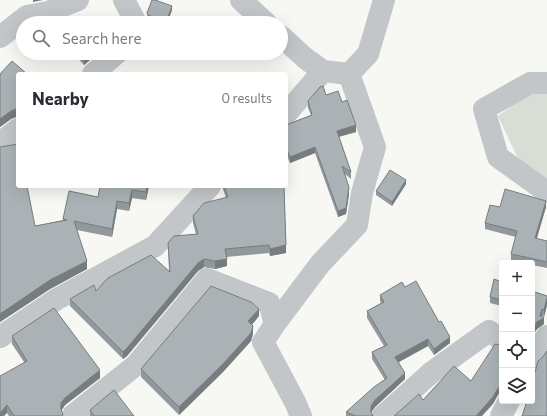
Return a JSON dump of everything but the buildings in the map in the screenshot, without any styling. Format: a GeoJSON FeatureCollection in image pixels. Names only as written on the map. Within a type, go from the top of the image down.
{"type":"FeatureCollection","features":[{"type":"Feature","properties":{"kind":"street"},"geometry":{"type":"LineString","coordinates":[[27,16],[48,12],[78,0]]}},
{"type":"Feature","properties":{"kind":"street"},"geometry":{"type":"LineString","coordinates":[[124,0],[132,16]]}},
{"type":"Feature","properties":{"kind":"street"},"geometry":{"type":"LineString","coordinates":[[241,0],[258,16]]}},
{"type":"Feature","properties":{"kind":"street"},"geometry":{"type":"LineString","coordinates":[[349,74],[368,54],[384,0]]}},
{"type":"Feature","properties":{"kind":"street"},"geometry":{"type":"LineString","coordinates":[[0,37],[16,25]]}},
{"type":"Feature","properties":{"kind":"street"},"geometry":{"type":"LineString","coordinates":[[288,42],[305,58],[323,71],[349,74]]}},
{"type":"Feature","properties":{"kind":"street"},"geometry":{"type":"LineString","coordinates":[[95,72],[109,60]]}},
{"type":"Feature","properties":{"kind":"street"},"geometry":{"type":"LineString","coordinates":[[288,112],[323,71]]}},
{"type":"Feature","properties":{"kind":"street"},"geometry":{"type":"LineString","coordinates":[[301,416],[263,342],[320,264],[358,224],[362,193],[375,147],[349,74]]}},
{"type":"Feature","properties":{"kind":"street"},"geometry":{"type":"LineString","coordinates":[[547,84],[530,83],[484,109],[498,157],[547,192]]}},
{"type":"Feature","properties":{"kind":"street"},"geometry":{"type":"LineString","coordinates":[[0,142],[16,130]]}},
{"type":"Feature","properties":{"kind":"street"},"geometry":{"type":"LineString","coordinates":[[0,337],[57,299],[155,246],[208,188]]}},
{"type":"Feature","properties":{"kind":"street"},"geometry":{"type":"LineString","coordinates":[[73,415],[136,364],[207,279],[269,303],[275,324]]}},
{"type":"Feature","properties":{"kind":"street"},"geometry":{"type":"LineString","coordinates":[[383,416],[432,372],[489,332],[499,338]]}},
{"type":"Feature","properties":{"kind":"street"},"geometry":{"type":"LineString","coordinates":[[535,354],[547,336]]}},
{"type":"Feature","properties":{"kind":"street"},"geometry":{"type":"LineString","coordinates":[[501,416],[507,404]]}},
{"type":"Feature","properties":{"kind":"shaded area"},"geometry":{"type":"Polygon","coordinates":[[[542,83],[547,84],[547,182],[520,163],[498,116],[542,83]]]}}]}
